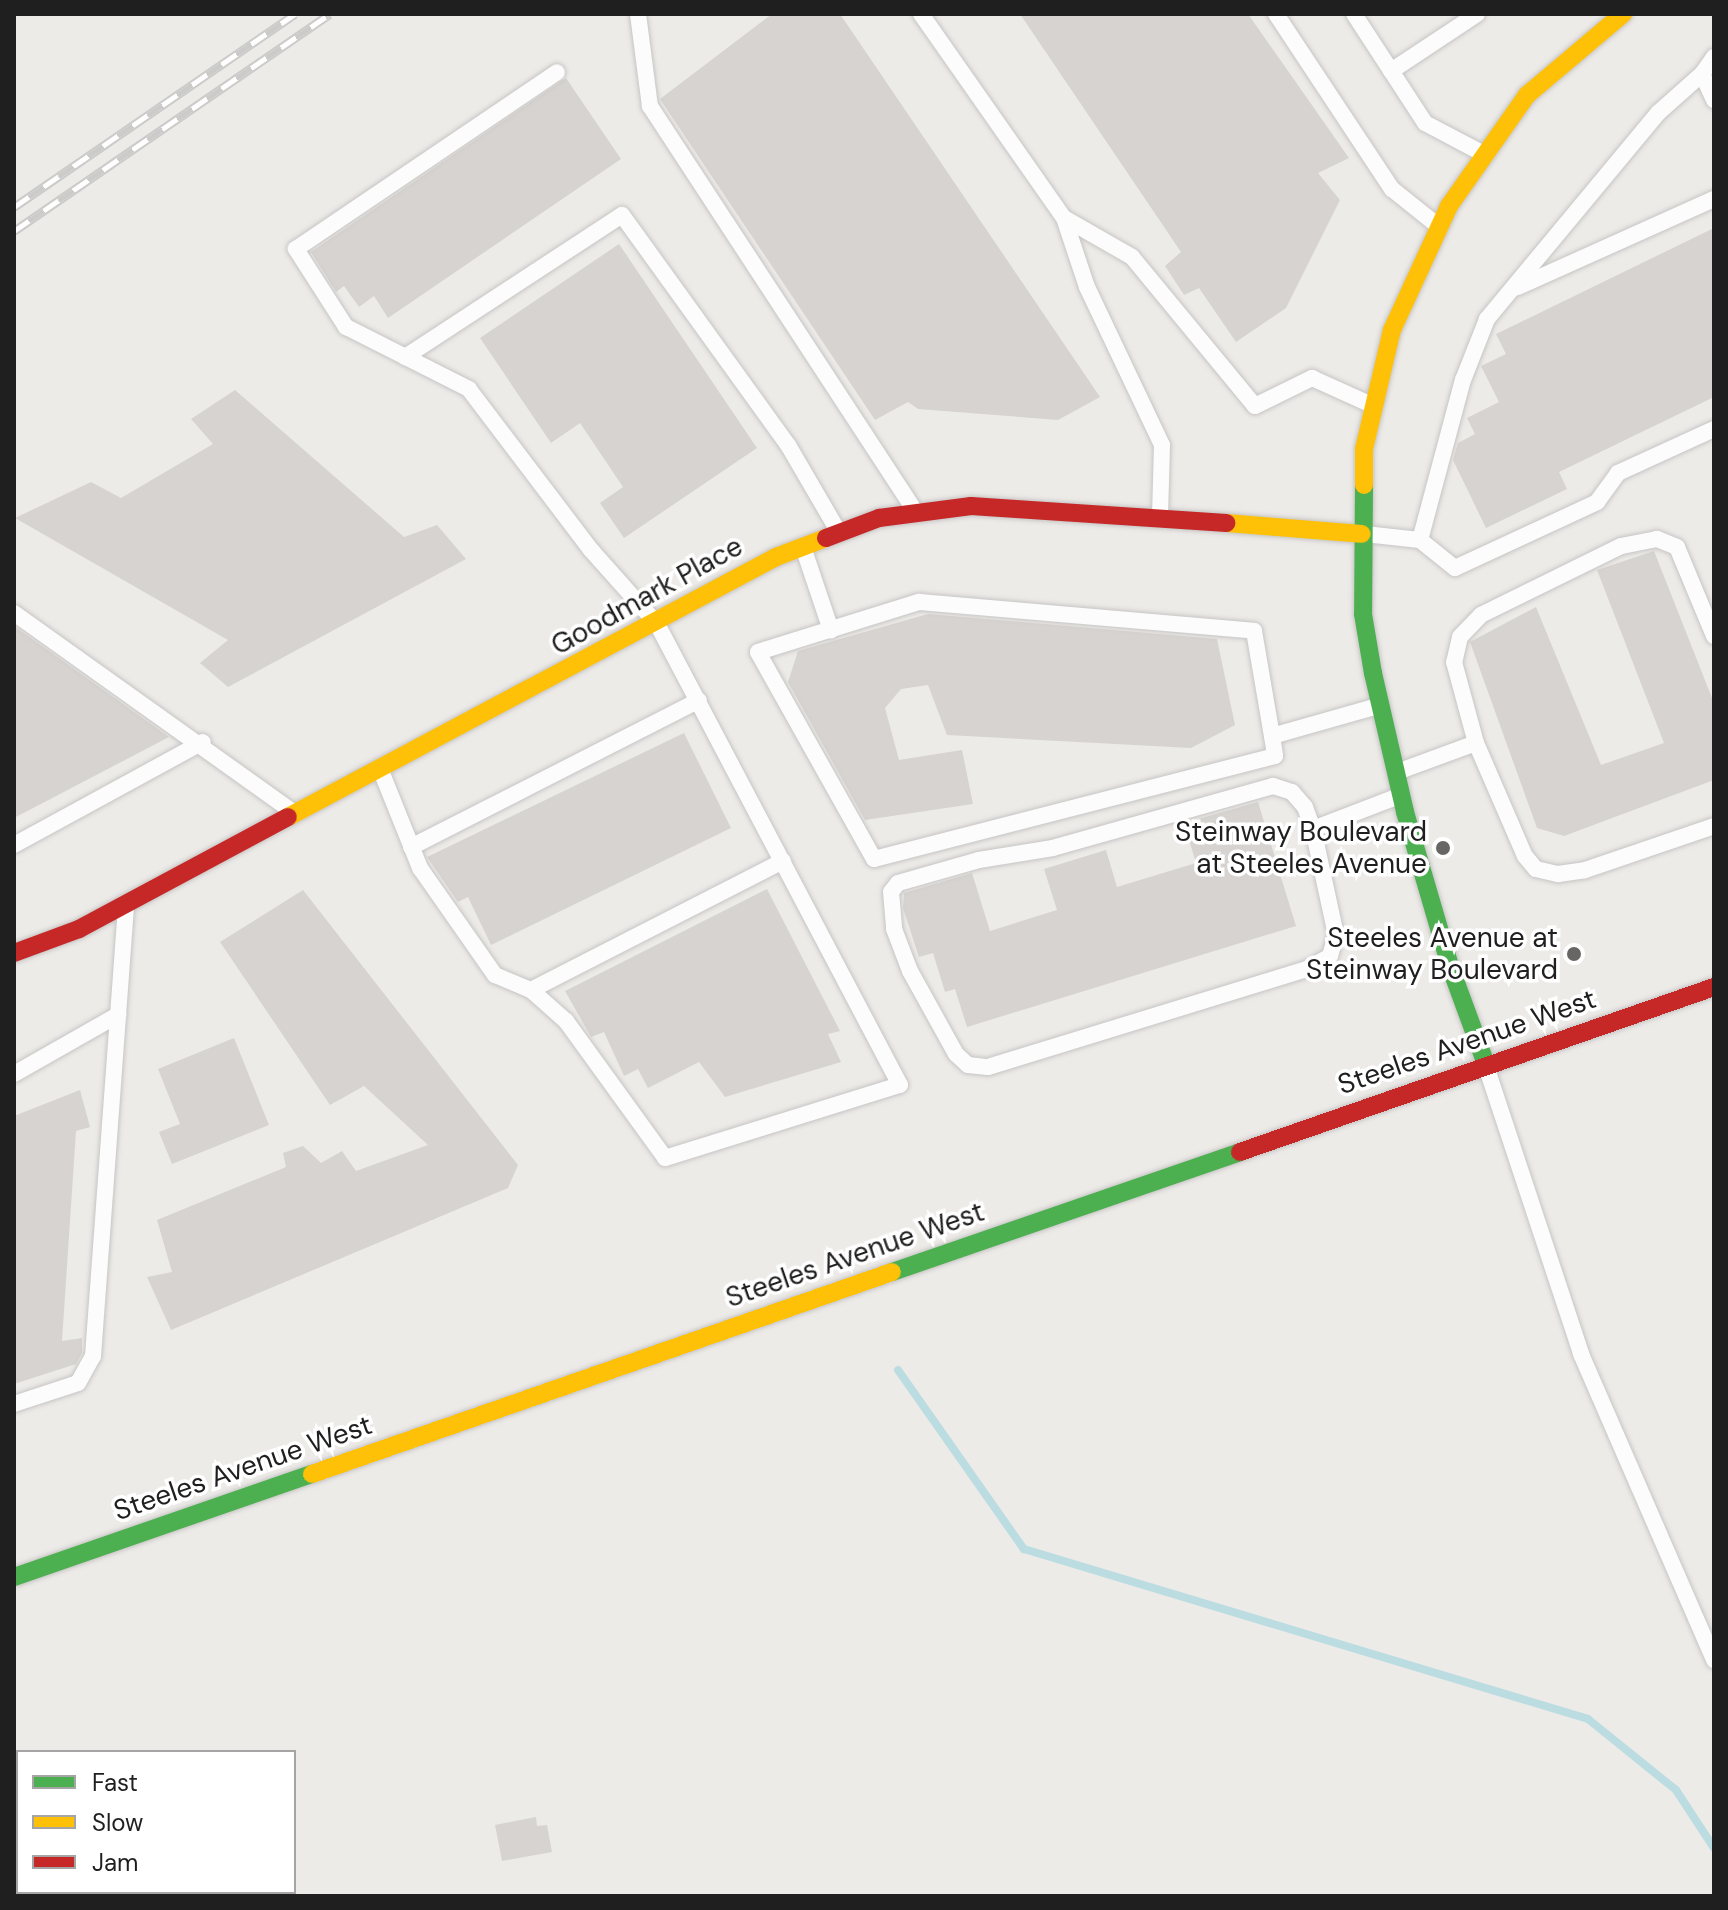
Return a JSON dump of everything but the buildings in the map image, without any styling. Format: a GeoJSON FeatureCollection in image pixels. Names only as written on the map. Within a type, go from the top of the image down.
{"type":"FeatureCollection","features":[{"type":"Feature","properties":{"kind":"street"},"geometry":{"type":"LineString","coordinates":[[1486,1064],[1451,969],[1401,795],[1380,705],[1363,614],[1364,449],[1392,330],[1439,226],[1527,95],[1623,14]]}},
{"type":"Feature","properties":{"kind":"street","name":"Goodmark Place"},"geometry":{"type":"LineString","coordinates":[[14,953],[79,929],[802,545],[838,531],[916,513],[971,506],[1362,534]]}},
{"type":"Feature","properties":{"kind":"street","name":"Steeles Avenue West"},"geometry":{"type":"LineString","coordinates":[[14,1577],[1714,987]]}},
{"type":"Feature","properties":{"kind":"lane"},"geometry":{"type":"LineString","coordinates":[[638,14],[650,106],[916,513]]}},
{"type":"Feature","properties":{"kind":"lane"},"geometry":{"type":"LineString","coordinates":[[921,14],[1064,218],[1087,287],[1162,445],[1160,518]]}},
{"type":"Feature","properties":{"kind":"lane"},"geometry":{"type":"LineString","coordinates":[[1276,14],[1392,189],[1439,226]]}},
{"type":"Feature","properties":{"kind":"lane"},"geometry":{"type":"LineString","coordinates":[[1354,14],[1425,123],[1484,155]]}},
{"type":"Feature","properties":{"kind":"lane"},"geometry":{"type":"LineString","coordinates":[[1391,71],[1477,14]]}},
{"type":"Feature","properties":{"kind":"lane"},"geometry":{"type":"LineString","coordinates":[[1420,540],[1463,380],[1487,319],[1608,168],[1702,74],[1714,57]]}},
{"type":"Feature","properties":{"kind":"lane"},"geometry":{"type":"LineString","coordinates":[[380,770],[420,868],[495,975],[531,990],[566,1021],[665,1158],[900,1085],[657,624],[591,550],[469,389],[346,327],[296,249],[557,72]]}},
{"type":"Feature","properties":{"kind":"lane"},"geometry":{"type":"LineString","coordinates":[[1702,74],[1714,100]]}},
{"type":"Feature","properties":{"kind":"lane"},"geometry":{"type":"LineString","coordinates":[[1513,289],[1714,199]]}},
{"type":"Feature","properties":{"kind":"lane"},"geometry":{"type":"LineString","coordinates":[[405,357],[622,215],[788,445],[838,531]]}},
{"type":"Feature","properties":{"kind":"lane"},"geometry":{"type":"LineString","coordinates":[[1064,218],[1132,257],[1255,406],[1312,378],[1375,406]]}},
{"type":"Feature","properties":{"kind":"lane"},"geometry":{"type":"LineString","coordinates":[[1362,534],[1420,540],[1455,568],[1597,502],[1618,473],[1714,429]]}},
{"type":"Feature","properties":{"kind":"lane"},"geometry":{"type":"LineString","coordinates":[[1714,636],[1677,547],[1657,539],[1621,546],[1481,615],[1460,637],[1454,662],[1476,743],[1525,856],[1536,869],[1558,874],[1585,870],[1714,826]]}},
{"type":"Feature","properties":{"kind":"lane"},"geometry":{"type":"LineString","coordinates":[[802,545],[831,630]]}},
{"type":"Feature","properties":{"kind":"lane"},"geometry":{"type":"LineString","coordinates":[[919,602],[1254,631],[1272,736],[1275,756],[874,859],[758,652],[919,602]]}},
{"type":"Feature","properties":{"kind":"lane"},"geometry":{"type":"LineString","coordinates":[[14,613],[203,742],[297,814]]}},
{"type":"Feature","properties":{"kind":"lane"},"geometry":{"type":"LineString","coordinates":[[411,847],[699,700]]}},
{"type":"Feature","properties":{"kind":"lane"},"geometry":{"type":"LineString","coordinates":[[1272,736],[1380,705]]}},
{"type":"Feature","properties":{"kind":"lane"},"geometry":{"type":"LineString","coordinates":[[14,845],[203,742]]}},
{"type":"Feature","properties":{"kind":"lane"},"geometry":{"type":"LineString","coordinates":[[1395,772],[1476,743]]}},
{"type":"Feature","properties":{"kind":"lane"},"geometry":{"type":"LineString","coordinates":[[1273,786],[1292,792],[1305,807],[1313,829],[1336,935],[1330,956],[1307,969],[988,1067],[968,1065],[956,1054],[910,971],[894,929],[891,892],[898,883],[979,860],[1053,848],[1273,786]]}},
{"type":"Feature","properties":{"kind":"lane"},"geometry":{"type":"LineString","coordinates":[[1313,829],[1401,795]]}},
{"type":"Feature","properties":{"kind":"lane"},"geometry":{"type":"LineString","coordinates":[[531,990],[783,861]]}},
{"type":"Feature","properties":{"kind":"lane"},"geometry":{"type":"LineString","coordinates":[[14,1404],[78,1383],[93,1356],[126,903]]}},
{"type":"Feature","properties":{"kind":"lane"},"geometry":{"type":"LineString","coordinates":[[14,1074],[118,1015]]}},
{"type":"Feature","properties":{"kind":"lane"},"geometry":{"type":"LineString","coordinates":[[1486,1064],[1581,1354],[1714,1660]]}},
{"type":"Feature","properties":{"kind":"waterway"},"geometry":{"type":"LineString","coordinates":[[898,1370],[1024,1549],[1588,1719],[1676,1790],[1714,1848]]}},
{"type":"Feature","properties":{"kind":"railway"},"geometry":{"type":"LineString","coordinates":[[14,207],[295,14]]}},
{"type":"Feature","properties":{"kind":"railway"},"geometry":{"type":"LineString","coordinates":[[14,231],[330,14]]}},
{"type":"Feature","properties":{"kind":"traffic: fast"},"geometry":{"type":"LineString","coordinates":[[1364,485],[1363,614],[1373,673],[1405,812],[1451,969],[1486,1064]]}},
{"type":"Feature","properties":{"kind":"traffic: fast"},"geometry":{"type":"LineString","coordinates":[[892,1272],[1240,1152]]}},
{"type":"Feature","properties":{"kind":"traffic: fast"},"geometry":{"type":"LineString","coordinates":[[14,1577],[312,1474]]}},
{"type":"Feature","properties":{"kind":"traffic: slow"},"geometry":{"type":"LineString","coordinates":[[1364,485],[1364,449],[1392,330],[1449,206],[1527,95],[1623,14]]}},
{"type":"Feature","properties":{"kind":"traffic: slow"},"geometry":{"type":"LineString","coordinates":[[1226,523],[1362,534]]}},
{"type":"Feature","properties":{"kind":"traffic: slow"},"geometry":{"type":"LineString","coordinates":[[288,817],[776,557],[826,538]]}},
{"type":"Feature","properties":{"kind":"traffic: slow"},"geometry":{"type":"LineString","coordinates":[[312,1474],[892,1272]]}},
{"type":"Feature","properties":{"kind":"traffic: jam"},"geometry":{"type":"LineString","coordinates":[[826,538],[879,518],[971,506],[1226,523]]}},
{"type":"Feature","properties":{"kind":"traffic: jam"},"geometry":{"type":"LineString","coordinates":[[14,953],[79,929],[288,817]]}},
{"type":"Feature","properties":{"kind":"traffic: jam"},"geometry":{"type":"LineString","coordinates":[[1240,1152],[1714,987]]}},
{"type":"Feature","properties":{"kind":"place","name":"Steinway Boulevard at Steeles Avenue"},"geometry":{"type":"Point","coordinates":[1443,848]}},
{"type":"Feature","properties":{"kind":"place","name":"Steeles Avenue at Steinway Boulevard"},"geometry":{"type":"Point","coordinates":[1574,954]}}]}
